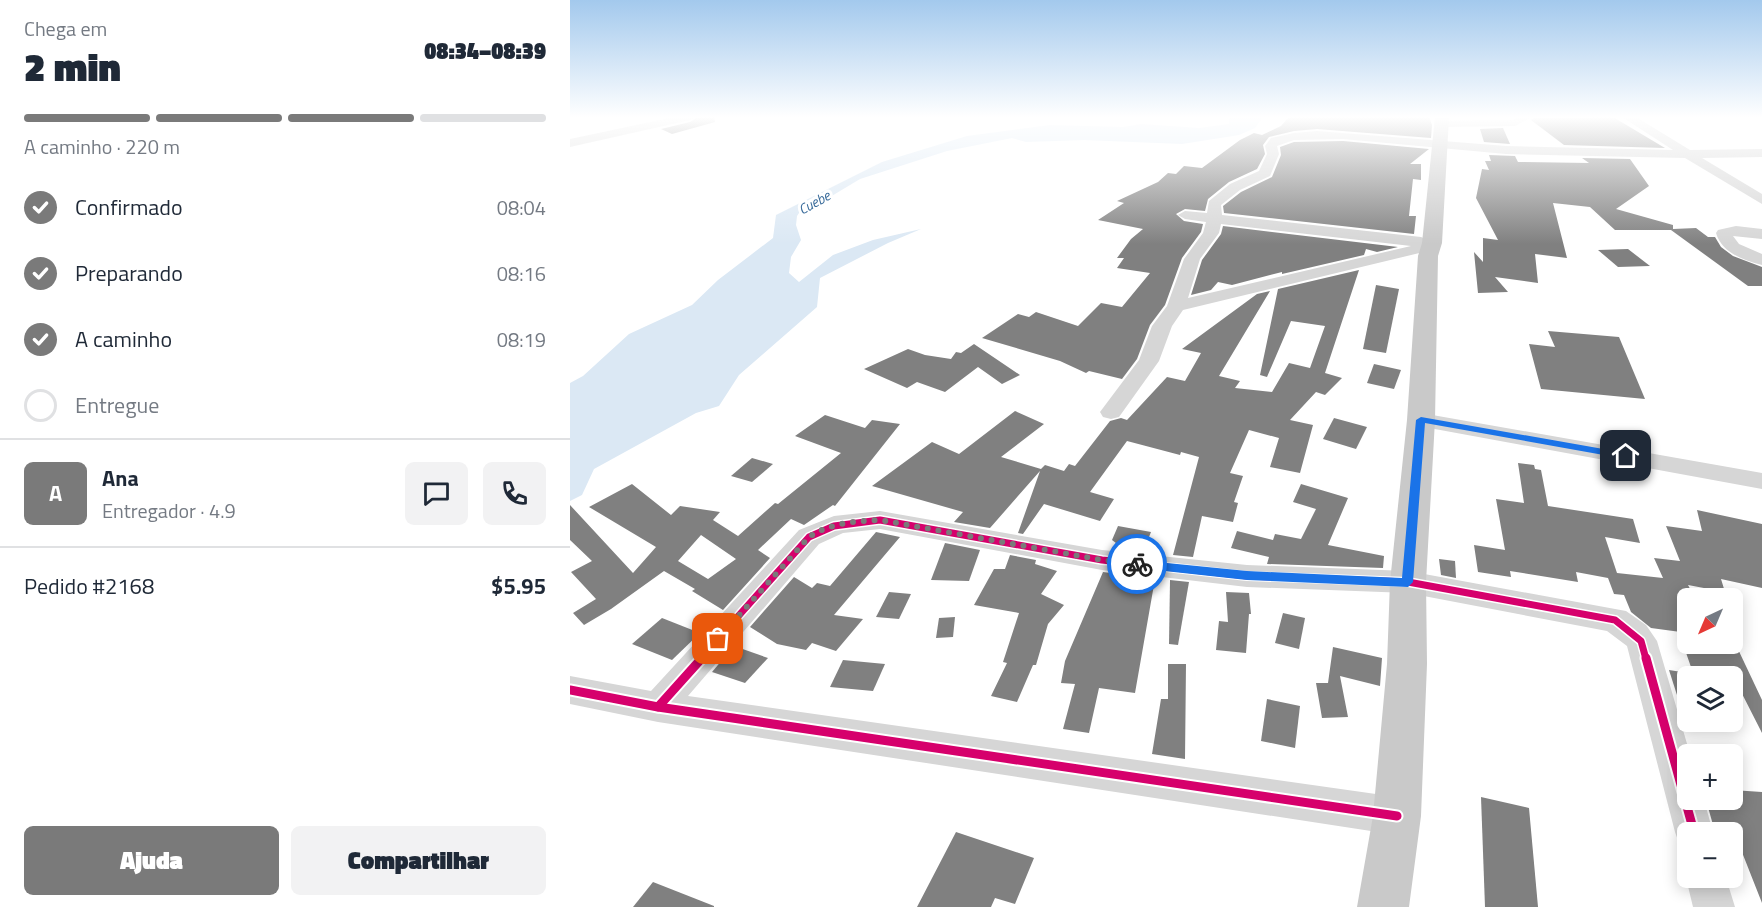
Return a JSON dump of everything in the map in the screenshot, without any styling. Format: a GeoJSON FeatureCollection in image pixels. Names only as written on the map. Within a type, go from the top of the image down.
{"type":"FeatureCollection","features":[{"type":"Feature","properties":{"kind":"main road"},"geometry":{"type":"LineString","coordinates":[[1383,907],[1397,816],[1407,664],[1408,582],[1421,420],[1428,256],[1431,245],[1438,159]]}},
{"type":"Feature","properties":{"kind":"street"},"geometry":{"type":"LineString","coordinates":[[1111,412],[1149,361],[1162,326],[1176,306],[1180,288],[1192,259],[1211,233],[1215,218],[1214,204],[1235,187],[1265,172],[1271,159]]}},
{"type":"Feature","properties":{"kind":"street"},"geometry":{"type":"LineString","coordinates":[[1695,159],[1762,200]]}},
{"type":"Feature","properties":{"kind":"street"},"geometry":{"type":"LineString","coordinates":[[1185,215],[1431,245]]}},
{"type":"Feature","properties":{"kind":"street"},"geometry":{"type":"LineString","coordinates":[[1762,234],[1736,231],[1724,233],[1725,240],[1731,247],[1762,260]]}},
{"type":"Feature","properties":{"kind":"street"},"geometry":{"type":"LineString","coordinates":[[1176,306],[1431,245]]}},
{"type":"Feature","properties":{"kind":"street"},"geometry":{"type":"LineString","coordinates":[[1421,420],[1762,481]]}},
{"type":"Feature","properties":{"kind":"street"},"geometry":{"type":"LineString","coordinates":[[658,707],[809,537],[827,528],[853,521],[880,520],[1102,560],[1247,576],[1408,582],[1615,620],[1641,641],[1691,822]]}},
{"type":"Feature","properties":{"kind":"street"},"geometry":{"type":"LineString","coordinates":[[570,690],[658,707],[1397,816]]}},
{"type":"Feature","properties":{"kind":"street"},"geometry":{"type":"LineString","coordinates":[[1709,888],[1714,907]]}},
{"type":"Feature","properties":{"kind":"water","name":"Cuebe"},"geometry":{"type":"Polygon","coordinates":[[[891,159],[921,159],[860,179],[830,197],[801,210],[797,216],[796,225],[801,240],[791,257],[789,273],[799,282],[833,255],[873,240],[921,229],[888,243],[820,278],[817,307],[739,375],[719,406],[696,413],[594,469],[582,495],[570,501],[570,383],[583,376],[629,334],[692,305],[718,280],[773,238],[776,215],[891,159]]]}},
{"type":"Feature","properties":{"kind":"building"},"geometry":{"type":"Polygon","coordinates":[[[1214,159],[1262,159],[1257,169],[1229,182],[1208,199],[1205,211],[1185,209],[1176,214],[1184,221],[1203,224],[1201,232],[1182,258],[1165,305],[1150,325],[1137,359],[1122,379],[1089,371],[1086,373],[1060,361],[982,338],[1018,314],[1029,317],[1036,312],[1078,326],[1101,303],[1122,307],[1150,273],[1117,268],[1124,258],[1117,258],[1131,239],[1143,229],[1098,220],[1124,203],[1117,201],[1158,182],[1168,173],[1176,174],[1184,166],[1202,168],[1214,159]]]}},
{"type":"Feature","properties":{"kind":"building"},"geometry":{"type":"Polygon","coordinates":[[[1279,159],[1416,159],[1410,164],[1421,164],[1421,180],[1413,179],[1409,216],[1416,216],[1414,234],[1224,213],[1223,206],[1241,192],[1272,177],[1279,159]]]}},
{"type":"Feature","properties":{"kind":"building"},"geometry":{"type":"Polygon","coordinates":[[[1517,159],[1518,162],[1589,163],[1584,159],[1630,159],[1649,186],[1616,209],[1673,225],[1673,229],[1696,228],[1708,237],[1715,237],[1721,247],[1733,256],[1762,267],[1762,286],[1748,286],[1671,230],[1615,230],[1590,207],[1553,203],[1567,258],[1535,254],[1538,283],[1495,277],[1508,292],[1478,293],[1474,252],[1483,262],[1483,238],[1498,240],[1476,198],[1482,169],[1489,170],[1485,161],[1517,159]]]}},
{"type":"Feature","properties":{"kind":"building"},"geometry":{"type":"Polygon","coordinates":[[[1223,226],[1398,247],[1377,252],[1366,249],[1364,255],[1232,285],[1218,282],[1211,290],[1191,295],[1202,260],[1221,234],[1223,226]]]}},
{"type":"Feature","properties":{"kind":"building"},"geometry":{"type":"Polygon","coordinates":[[[1628,249],[1650,266],[1618,267],[1598,250],[1628,249]]]}},
{"type":"Feature","properties":{"kind":"building"},"geometry":{"type":"Polygon","coordinates":[[[1359,270],[1325,373],[1342,378],[1325,395],[1316,392],[1290,420],[1313,425],[1300,473],[1270,467],[1279,438],[1249,430],[1230,473],[1243,476],[1234,502],[1238,503],[1233,522],[1202,516],[1193,557],[1173,555],[1199,457],[1181,452],[1180,455],[1127,441],[1090,492],[1114,499],[1100,521],[1044,504],[1023,534],[1018,533],[1040,471],[990,528],[954,522],[963,512],[872,486],[932,442],[959,454],[1015,411],[1044,424],[1001,457],[1041,469],[1045,465],[1064,471],[1069,464],[1075,466],[1110,421],[1121,418],[1127,420],[1167,377],[1185,381],[1201,353],[1182,349],[1257,294],[1270,291],[1219,376],[1240,381],[1235,388],[1272,392],[1289,363],[1310,368],[1325,326],[1291,321],[1267,377],[1260,375],[1278,289],[1359,270]]]}},
{"type":"Feature","properties":{"kind":"building"},"geometry":{"type":"Polygon","coordinates":[[[1376,285],[1399,289],[1386,353],[1363,349],[1376,285]]]}},
{"type":"Feature","properties":{"kind":"building"},"geometry":{"type":"Polygon","coordinates":[[[1548,331],[1619,337],[1645,399],[1541,389],[1529,344],[1555,347],[1548,331]]]}},
{"type":"Feature","properties":{"kind":"building"},"geometry":{"type":"Polygon","coordinates":[[[974,344],[1020,375],[1002,384],[978,367],[945,392],[917,382],[907,388],[864,369],[908,349],[925,355],[951,359],[956,352],[961,353],[974,344]]]}},
{"type":"Feature","properties":{"kind":"building"},"geometry":{"type":"Polygon","coordinates":[[[1374,364],[1401,370],[1394,389],[1367,383],[1374,364]]]}},
{"type":"Feature","properties":{"kind":"building"},"geometry":{"type":"Polygon","coordinates":[[[825,415],[865,428],[872,420],[900,424],[835,506],[833,505],[804,525],[791,519],[758,550],[770,558],[723,610],[692,591],[695,589],[664,571],[611,609],[584,625],[573,613],[596,599],[571,572],[592,561],[570,540],[570,505],[633,573],[656,547],[589,507],[632,484],[671,515],[680,506],[720,512],[713,520],[738,536],[775,503],[778,504],[841,453],[795,436],[825,415]],[[701,535],[678,561],[708,579],[736,559],[701,535]]]}},
{"type":"Feature","properties":{"kind":"building"},"geometry":{"type":"Polygon","coordinates":[[[1334,418],[1367,427],[1356,449],[1323,439],[1334,418]]]}},
{"type":"Feature","properties":{"kind":"building"},"geometry":{"type":"Polygon","coordinates":[[[752,458],[773,464],[752,482],[731,476],[752,458]]]}},
{"type":"Feature","properties":{"kind":"building"},"geometry":{"type":"Polygon","coordinates":[[[1518,463],[1534,465],[1535,469],[1541,470],[1548,506],[1633,519],[1640,543],[1605,537],[1617,573],[1663,578],[1654,558],[1680,561],[1666,526],[1702,531],[1697,510],[1762,524],[1762,588],[1721,579],[1724,588],[1688,585],[1690,588],[1677,588],[1677,632],[1651,628],[1631,612],[1624,595],[1614,594],[1608,578],[1576,572],[1578,582],[1510,571],[1511,577],[1478,572],[1474,545],[1505,550],[1496,499],[1524,503],[1518,463]]]}},
{"type":"Feature","properties":{"kind":"building"},"geometry":{"type":"Polygon","coordinates":[[[1301,484],[1348,498],[1328,545],[1384,556],[1383,568],[1267,564],[1269,557],[1231,548],[1237,531],[1273,540],[1275,534],[1301,539],[1316,509],[1293,502],[1301,484]]]}},
{"type":"Feature","properties":{"kind":"building"},"geometry":{"type":"Polygon","coordinates":[[[1118,526],[1151,532],[1143,552],[1113,549],[1116,543],[1112,540],[1118,526]]]}},
{"type":"Feature","properties":{"kind":"building"},"geometry":{"type":"Polygon","coordinates":[[[876,532],[900,537],[834,615],[863,619],[836,651],[812,643],[806,650],[777,644],[750,627],[794,577],[812,588],[817,583],[830,586],[876,532]]]}},
{"type":"Feature","properties":{"kind":"building"},"geometry":{"type":"Polygon","coordinates":[[[945,543],[980,550],[969,581],[931,580],[945,543]]]}},
{"type":"Feature","properties":{"kind":"building"},"geometry":{"type":"Polygon","coordinates":[[[1010,555],[1036,560],[1035,564],[1057,571],[1041,594],[1064,605],[1048,624],[1036,665],[1033,665],[1017,702],[991,696],[1007,663],[1003,662],[1019,613],[974,605],[994,569],[1005,569],[1010,555]]]}},
{"type":"Feature","properties":{"kind":"building"},"geometry":{"type":"Polygon","coordinates":[[[1439,559],[1455,561],[1456,578],[1441,575],[1439,559]]]}},
{"type":"Feature","properties":{"kind":"building"},"geometry":{"type":"Polygon","coordinates":[[[1103,572],[1155,579],[1135,693],[1099,688],[1089,733],[1063,729],[1075,684],[1061,683],[1065,661],[1103,572]]]}},
{"type":"Feature","properties":{"kind":"building"},"geometry":{"type":"Polygon","coordinates":[[[1170,580],[1189,582],[1178,645],[1169,644],[1170,580]]]}},
{"type":"Feature","properties":{"kind":"building"},"geometry":{"type":"Polygon","coordinates":[[[889,592],[911,594],[899,619],[876,617],[889,592]]]}},
{"type":"Feature","properties":{"kind":"building"},"geometry":{"type":"Polygon","coordinates":[[[1226,592],[1249,593],[1251,614],[1249,614],[1246,653],[1216,650],[1219,621],[1228,622],[1226,592]]]}},
{"type":"Feature","properties":{"kind":"building"},"geometry":{"type":"Polygon","coordinates":[[[1283,613],[1305,618],[1299,649],[1275,643],[1283,613]]]}},
{"type":"Feature","properties":{"kind":"building"},"geometry":{"type":"Polygon","coordinates":[[[955,617],[953,637],[936,638],[939,618],[955,617]]]}},
{"type":"Feature","properties":{"kind":"building"},"geometry":{"type":"Polygon","coordinates":[[[662,618],[700,633],[672,660],[632,644],[662,618]]]}},
{"type":"Feature","properties":{"kind":"building"},"geometry":{"type":"Polygon","coordinates":[[[734,646],[768,658],[745,683],[712,672],[734,646]]]}},
{"type":"Feature","properties":{"kind":"building"},"geometry":{"type":"Polygon","coordinates":[[[1333,647],[1382,658],[1380,686],[1340,676],[1348,717],[1322,718],[1316,683],[1328,683],[1333,647]]]}},
{"type":"Feature","properties":{"kind":"building"},"geometry":{"type":"Polygon","coordinates":[[[1686,654],[1740,654],[1762,700],[1762,733],[1743,696],[1743,666],[1691,666],[1686,654]]]}},
{"type":"Feature","properties":{"kind":"building"},"geometry":{"type":"Polygon","coordinates":[[[843,660],[885,664],[873,691],[830,687],[843,660]]]}},
{"type":"Feature","properties":{"kind":"building"},"geometry":{"type":"Polygon","coordinates":[[[1168,664],[1186,664],[1185,759],[1152,754],[1161,699],[1168,699],[1168,664]]]}},
{"type":"Feature","properties":{"kind":"building"},"geometry":{"type":"Polygon","coordinates":[[[1669,670],[1677,671],[1677,695],[1669,670]]]}},
{"type":"Feature","properties":{"kind":"building"},"geometry":{"type":"Polygon","coordinates":[[[1267,699],[1300,706],[1295,748],[1261,741],[1267,699]]]}},
{"type":"Feature","properties":{"kind":"building"},"geometry":{"type":"Polygon","coordinates":[[[1743,791],[1762,792],[1762,903],[1743,855],[1743,822],[1712,822],[1709,810],[1743,810],[1743,791]]]}},
{"type":"Feature","properties":{"kind":"building"},"geometry":{"type":"Polygon","coordinates":[[[1481,797],[1529,808],[1538,907],[1485,907],[1481,797]]]}},
{"type":"Feature","properties":{"kind":"building"},"geometry":{"type":"Polygon","coordinates":[[[956,832],[1034,858],[1015,904],[995,898],[991,907],[917,907],[956,832]]]}},
{"type":"Feature","properties":{"kind":"building"},"geometry":{"type":"Polygon","coordinates":[[[653,882],[714,906],[714,907],[633,907],[653,882]]]}},
{"type":"Feature","properties":{"kind":"cycle path"},"geometry":{"type":"LineString","coordinates":[[658,707],[809,537],[817,532],[843,524],[880,520],[1102,560],[1247,576],[1408,582],[1615,620],[1641,641],[1691,822]]}},
{"type":"Feature","properties":{"kind":"cycle path"},"geometry":{"type":"LineString","coordinates":[[570,690],[658,707],[1397,816]]}},
{"type":"Feature","properties":{"kind":"way so far"},"geometry":{"type":"LineString","coordinates":[[718,639],[809,537],[827,528],[853,521],[880,520],[1102,560],[1137,564]]}},
{"type":"Feature","properties":{"kind":"route"},"geometry":{"type":"LineString","coordinates":[[1137,564],[1247,576],[1408,582],[1421,420],[1626,456]]}}]}
